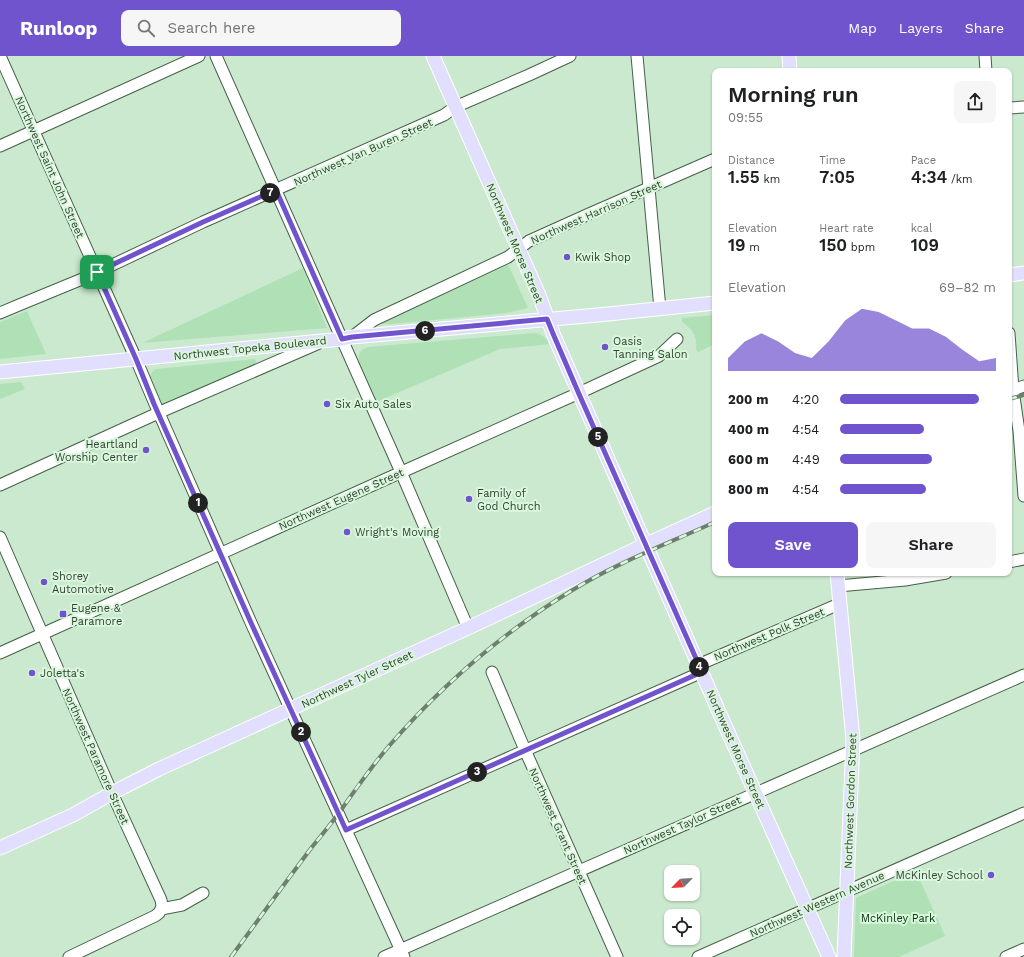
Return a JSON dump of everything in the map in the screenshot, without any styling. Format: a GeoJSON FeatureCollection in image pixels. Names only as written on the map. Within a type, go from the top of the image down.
{"type":"FeatureCollection","features":[{"type":"Feature","properties":{"kind":"main road","name":"Northwest Morse Street"},"geometry":{"type":"LineString","coordinates":[[433,56],[539,296],[547,319],[579,394],[829,957]]}},
{"type":"Feature","properties":{"kind":"main road"},"geometry":{"type":"LineString","coordinates":[[789,56],[790,68]]}},
{"type":"Feature","properties":{"kind":"main road"},"geometry":{"type":"LineString","coordinates":[[1012,275],[1024,273]]}},
{"type":"Feature","properties":{"kind":"main road","name":"Northwest Topeka Boulevard"},"geometry":{"type":"LineString","coordinates":[[0,372],[712,304]]}},
{"type":"Feature","properties":{"kind":"main road","name":"Northwest Tyler Street"},"geometry":{"type":"LineString","coordinates":[[0,848],[73,815],[159,769],[291,710],[712,514]]}},
{"type":"Feature","properties":{"kind":"main road","name":"Northwest Gordon Street"},"geometry":{"type":"LineString","coordinates":[[837,576],[853,738],[844,957]]}},
{"type":"Feature","properties":{"kind":"street","name":"Northwest Saint John Street"},"geometry":{"type":"LineString","coordinates":[[0,56],[136,359],[158,413],[252,625],[402,953]]}},
{"type":"Feature","properties":{"kind":"street"},"geometry":{"type":"LineString","coordinates":[[0,146],[199,56]]}},
{"type":"Feature","properties":{"kind":"street"},"geometry":{"type":"LineString","coordinates":[[216,56],[276,190],[347,338],[401,472],[468,628]]}},
{"type":"Feature","properties":{"kind":"street","name":"Northwest Van Buren Street"},"geometry":{"type":"LineString","coordinates":[[0,314],[97,272],[203,222],[444,115],[455,107],[570,56]]}},
{"type":"Feature","properties":{"kind":"street"},"geometry":{"type":"LineString","coordinates":[[637,56],[660,309]]}},
{"type":"Feature","properties":{"kind":"street"},"geometry":{"type":"LineString","coordinates":[[985,56],[986,68]]}},
{"type":"Feature","properties":{"kind":"street"},"geometry":{"type":"LineString","coordinates":[[1012,108],[1024,107]]}},
{"type":"Feature","properties":{"kind":"street","name":"Northwest Harrison Street"},"geometry":{"type":"LineString","coordinates":[[347,338],[374,320],[508,257],[529,241],[712,160]]}},
{"type":"Feature","properties":{"kind":"street","name":"Northwest Eugene Street"},"geometry":{"type":"LineString","coordinates":[[0,653],[401,472],[579,394],[659,356],[677,339]]}},
{"type":"Feature","properties":{"kind":"street"},"geometry":{"type":"LineString","coordinates":[[0,485],[324,340]]}},
{"type":"Feature","properties":{"kind":"street"},"geometry":{"type":"LineString","coordinates":[[1012,376],[1024,496]]}},
{"type":"Feature","properties":{"kind":"street"},"geometry":{"type":"LineString","coordinates":[[1013,390],[1024,386]]}},
{"type":"Feature","properties":{"kind":"street","name":"Northwest Paramore Street"},"geometry":{"type":"LineString","coordinates":[[0,537],[112,793],[161,900],[161,909]]}},
{"type":"Feature","properties":{"kind":"street"},"geometry":{"type":"LineString","coordinates":[[1012,561],[1024,559]]}},
{"type":"Feature","properties":{"kind":"street"},"geometry":{"type":"LineString","coordinates":[[838,586],[905,580],[928,576]]}},
{"type":"Feature","properties":{"kind":"street","name":"Northwest Polk Street"},"geometry":{"type":"LineString","coordinates":[[346,830],[525,750],[839,604]]}},
{"type":"Feature","properties":{"kind":"street","name":"Northwest Grant Street"},"geometry":{"type":"LineString","coordinates":[[492,672],[617,957]]}},
{"type":"Feature","properties":{"kind":"street","name":"Northwest Taylor Street"},"geometry":{"type":"LineString","coordinates":[[384,957],[402,953],[406,948],[578,871],[1024,675]]}},
{"type":"Feature","properties":{"kind":"street","name":"Northwest Western Avenue"},"geometry":{"type":"LineString","coordinates":[[698,957],[1024,813]]}},
{"type":"Feature","properties":{"kind":"street"},"geometry":{"type":"LineString","coordinates":[[69,957],[159,914],[161,909],[182,905],[203,893]]}},
{"type":"Feature","properties":{"kind":"street"},"geometry":{"type":"LineString","coordinates":[[1006,957],[1024,949]]}},
{"type":"Feature","properties":{"kind":"green space"},"geometry":{"type":"Polygon","coordinates":[[[508,264],[528,308],[507,313],[391,324],[374,324],[508,264]]]}},
{"type":"Feature","properties":{"kind":"green space"},"geometry":{"type":"Polygon","coordinates":[[[303,268],[327,328],[142,343],[303,268]]]}},
{"type":"Feature","properties":{"kind":"green space"},"geometry":{"type":"Polygon","coordinates":[[[27,311],[46,354],[0,359],[0,322],[27,311]]]}},
{"type":"Feature","properties":{"kind":"green space"},"geometry":{"type":"Polygon","coordinates":[[[712,315],[712,345],[698,352],[696,349],[694,333],[682,322],[682,318],[712,315]]]}},
{"type":"Feature","properties":{"kind":"green space"},"geometry":{"type":"Polygon","coordinates":[[[535,333],[544,337],[551,344],[500,349],[376,402],[362,371],[359,359],[360,352],[368,347],[535,333]]]}},
{"type":"Feature","properties":{"kind":"green space"},"geometry":{"type":"Polygon","coordinates":[[[255,359],[255,365],[162,405],[160,404],[150,377],[152,372],[156,369],[255,359]]]}},
{"type":"Feature","properties":{"kind":"green space"},"geometry":{"type":"Polygon","coordinates":[[[21,382],[25,389],[0,399],[0,384],[21,382]]]}},
{"type":"Feature","properties":{"kind":"green space","name":"McKinley Park"},"geometry":{"type":"Polygon","coordinates":[[[916,871],[945,936],[899,957],[854,957],[856,898],[916,871]]]}},
{"type":"Feature","properties":{"kind":"railway"},"geometry":{"type":"LineString","coordinates":[[1012,398],[1024,395]]}},
{"type":"Feature","properties":{"kind":"railway"},"geometry":{"type":"LineString","coordinates":[[231,957],[382,754],[430,702],[451,682],[521,624],[571,591],[624,563],[712,523]]}},
{"type":"Feature","properties":{"kind":"place","name":"Kwik Shop"},"geometry":{"type":"Point","coordinates":[567,257]}},
{"type":"Feature","properties":{"kind":"place","name":"Oasis Tanning Salon"},"geometry":{"type":"Point","coordinates":[605,347]}},
{"type":"Feature","properties":{"kind":"place","name":"Six Auto Sales"},"geometry":{"type":"Point","coordinates":[327,404]}},
{"type":"Feature","properties":{"kind":"place","name":"Heartland Worship Center"},"geometry":{"type":"Point","coordinates":[146,450]}},
{"type":"Feature","properties":{"kind":"place","name":"Family of God Church"},"geometry":{"type":"Point","coordinates":[469,499]}},
{"type":"Feature","properties":{"kind":"place","name":"Wright's Moving"},"geometry":{"type":"Point","coordinates":[347,532]}},
{"type":"Feature","properties":{"kind":"place","name":"Shorey Automotive"},"geometry":{"type":"Point","coordinates":[44,582]}},
{"type":"Feature","properties":{"kind":"place","name":"Eugene & Paramore"},"geometry":{"type":"Point","coordinates":[63,614]}},
{"type":"Feature","properties":{"kind":"place","name":"Joletta's"},"geometry":{"type":"Point","coordinates":[32,673]}},
{"type":"Feature","properties":{"kind":"place","name":"McKinley School"},"geometry":{"type":"Point","coordinates":[991,875]}},
{"type":"Feature","properties":{"kind":"route"},"geometry":{"type":"LineString","coordinates":[[276,190],[342,339],[547,319],[702,672],[346,830],[252,625],[97,272],[203,222],[276,190]]}}]}
